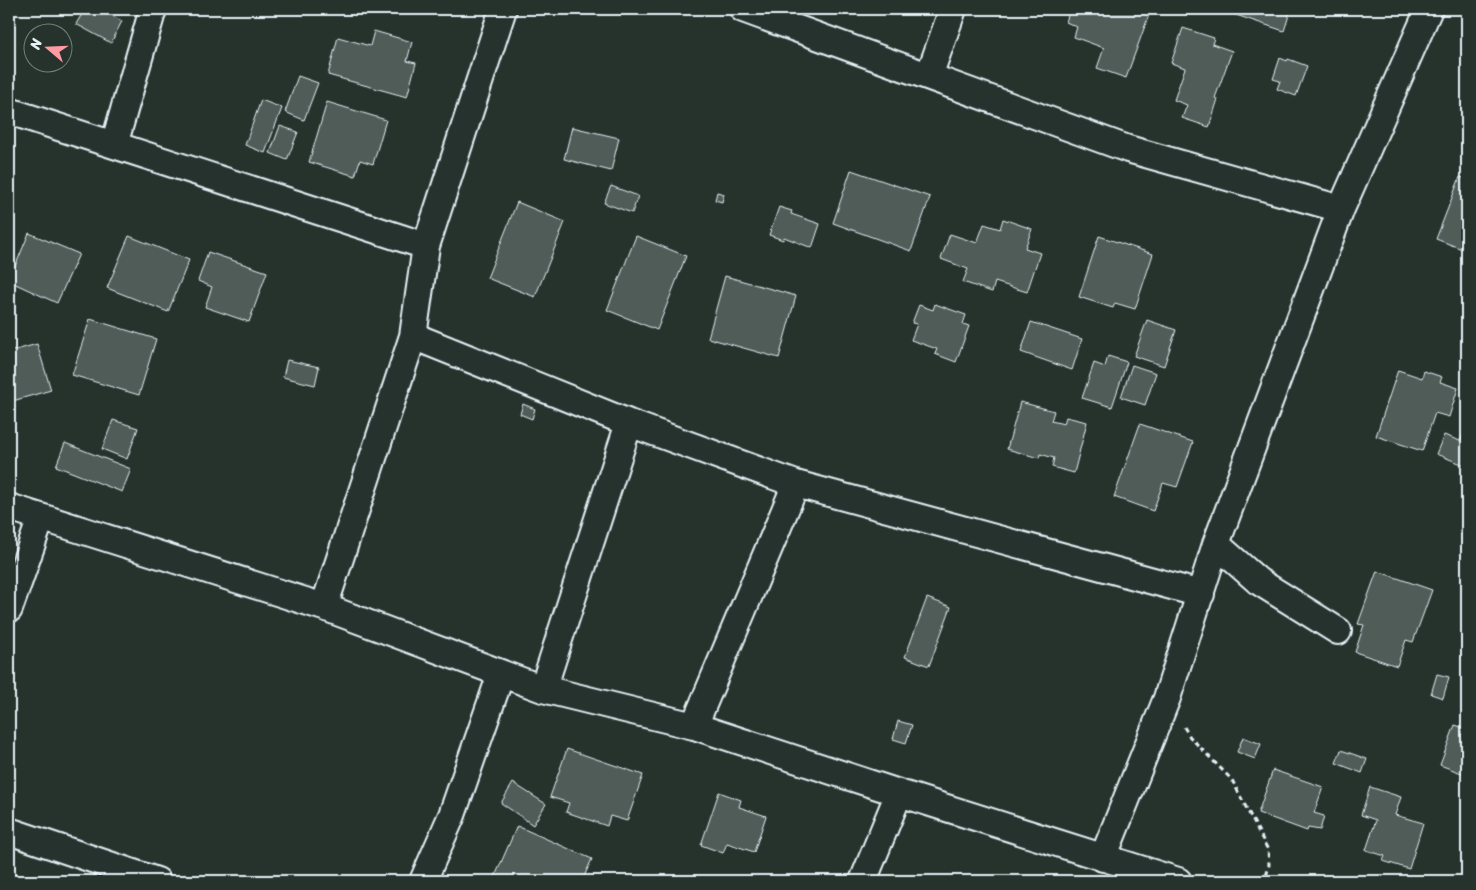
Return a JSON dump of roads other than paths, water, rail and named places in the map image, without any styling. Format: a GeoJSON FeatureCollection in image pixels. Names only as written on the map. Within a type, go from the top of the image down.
{"type":"FeatureCollection","features":[{"type":"Feature","properties":{"kind":"street"},"geometry":{"type":"LineString","coordinates":[[114,145],[153,9]]}},
{"type":"Feature","properties":{"kind":"street"},"geometry":{"type":"LineString","coordinates":[[324,607],[413,336],[426,246],[503,9]]}},
{"type":"Feature","properties":{"kind":"street"},"geometry":{"type":"LineString","coordinates":[[743,9],[1128,149],[1341,210]]}},
{"type":"Feature","properties":{"kind":"street"},"geometry":{"type":"LineString","coordinates":[[928,76],[953,9]]}},
{"type":"Feature","properties":{"kind":"street"},"geometry":{"type":"LineString","coordinates":[[1103,858],[1167,698],[1216,544],[1341,210],[1429,9]]}},
{"type":"Feature","properties":{"kind":"street"},"geometry":{"type":"LineString","coordinates":[[9,111],[426,246]]}},
{"type":"Feature","properties":{"kind":"street"},"geometry":{"type":"LineString","coordinates":[[413,336],[628,423],[796,484],[1201,594]]}},
{"type":"Feature","properties":{"kind":"street"},"geometry":{"type":"LineString","coordinates":[[543,689],[628,423]]}},
{"type":"Feature","properties":{"kind":"street"},"geometry":{"type":"LineString","coordinates":[[694,726],[796,484]]}},
{"type":"Feature","properties":{"kind":"street"},"geometry":{"type":"LineString","coordinates":[[9,507],[324,607],[543,689],[694,726],[899,794],[1178,881]]}},
{"type":"Feature","properties":{"kind":"street"},"geometry":{"type":"LineString","coordinates":[[9,609],[41,518]]}},
{"type":"Feature","properties":{"kind":"street"},"geometry":{"type":"LineString","coordinates":[[1216,544],[1258,581],[1338,631]]}},
{"type":"Feature","properties":{"kind":"street"},"geometry":{"type":"LineString","coordinates":[[424,881],[452,815],[501,674]]}},
{"type":"Feature","properties":{"kind":"street"},"geometry":{"type":"LineString","coordinates":[[863,881],[899,794]]}},
{"type":"Feature","properties":{"kind":"street"},"geometry":{"type":"LineString","coordinates":[[9,831],[157,881]]}}]}
